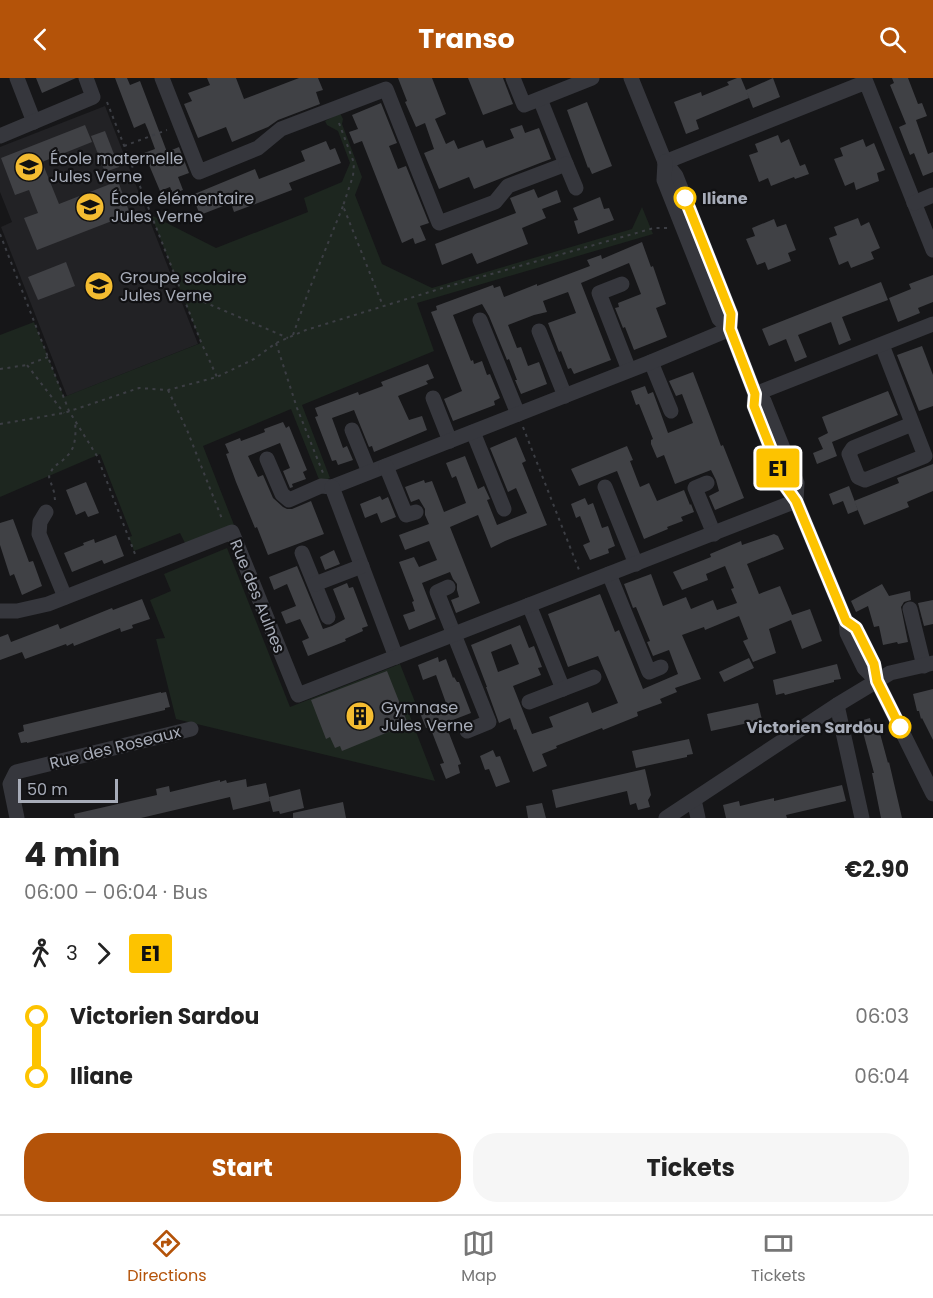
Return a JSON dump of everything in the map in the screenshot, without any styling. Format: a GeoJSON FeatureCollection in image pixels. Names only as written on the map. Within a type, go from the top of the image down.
{"type":"FeatureCollection","features":[{"type":"Feature","properties":{"kind":"street"},"geometry":{"type":"LineString","coordinates":[[17,78],[34,122]]}},
{"type":"Feature","properties":{"kind":"street"},"geometry":{"type":"LineString","coordinates":[[0,136],[93,97],[86,78]]}},
{"type":"Feature","properties":{"kind":"street"},"geometry":{"type":"LineString","coordinates":[[162,78],[199,172],[258,148],[281,129],[386,89],[439,223],[495,202],[508,186],[566,164]]}},
{"type":"Feature","properties":{"kind":"street"},"geometry":{"type":"LineString","coordinates":[[513,78],[524,105],[592,78]]}},
{"type":"Feature","properties":{"kind":"street"},"geometry":{"type":"LineString","coordinates":[[631,78],[665,162],[676,176],[731,314],[730,329],[755,394],[754,406],[786,487],[796,501],[846,621],[847,633],[864,668],[877,681],[933,794]]}},
{"type":"Feature","properties":{"kind":"street"},"geometry":{"type":"LineString","coordinates":[[665,162],[866,80],[933,250]]}},
{"type":"Feature","properties":{"kind":"street"},"geometry":{"type":"LineString","coordinates":[[540,99],[576,188]]}},
{"type":"Feature","properties":{"kind":"street"},"geometry":{"type":"LineString","coordinates":[[665,162],[664,180],[719,319],[730,329]]}},
{"type":"Feature","properties":{"kind":"street"},"geometry":{"type":"LineString","coordinates":[[914,202],[933,195]]}},
{"type":"Feature","properties":{"kind":"street"},"geometry":{"type":"LineString","coordinates":[[622,284],[599,293],[629,370]]}},
{"type":"Feature","properties":{"kind":"street"},"geometry":{"type":"LineString","coordinates":[[480,320],[518,414]]}},
{"type":"Feature","properties":{"kind":"street"},"geometry":{"type":"LineString","coordinates":[[755,394],[933,324]]}},
{"type":"Feature","properties":{"kind":"street"},"geometry":{"type":"LineString","coordinates":[[267,459],[282,494],[289,500],[321,486],[330,487],[386,466],[730,329]]}},
{"type":"Feature","properties":{"kind":"street"},"geometry":{"type":"LineString","coordinates":[[539,331],[565,396]]}},
{"type":"Feature","properties":{"kind":"street"},"geometry":{"type":"LineString","coordinates":[[882,345],[925,456],[865,480],[858,477],[849,454],[853,448],[912,424]]}},
{"type":"Feature","properties":{"kind":"street"},"geometry":{"type":"LineString","coordinates":[[651,362],[670,411]]}},
{"type":"Feature","properties":{"kind":"street"},"geometry":{"type":"LineString","coordinates":[[433,398],[450,441]]}},
{"type":"Feature","properties":{"kind":"street"},"geometry":{"type":"LineString","coordinates":[[352,430],[369,472]]}},
{"type":"Feature","properties":{"kind":"street"},"geometry":{"type":"LineString","coordinates":[[473,432],[504,509]]}},
{"type":"Feature","properties":{"kind":"street"},"geometry":{"type":"LineString","coordinates":[[386,466],[406,515],[416,512]]}},
{"type":"Feature","properties":{"kind":"street"},"geometry":{"type":"LineString","coordinates":[[707,483],[695,488],[714,534]]}},
{"type":"Feature","properties":{"kind":"street"},"geometry":{"type":"LineString","coordinates":[[330,487],[396,657],[796,501]]}},
{"type":"Feature","properties":{"kind":"street"},"geometry":{"type":"LineString","coordinates":[[605,487],[636,564]]}},
{"type":"Feature","properties":{"kind":"street"},"geometry":{"type":"LineString","coordinates":[[46,512],[40,522],[39,534],[65,597]]}},
{"type":"Feature","properties":{"kind":"street","name":"Rue des Aulnes"},"geometry":{"type":"LineString","coordinates":[[0,610],[17,611],[48,604],[232,532],[298,695],[396,657]]}},
{"type":"Feature","properties":{"kind":"street"},"geometry":{"type":"LineString","coordinates":[[302,553],[328,617]]}},
{"type":"Feature","properties":{"kind":"street"},"geometry":{"type":"LineString","coordinates":[[315,584],[362,566]]}},
{"type":"Feature","properties":{"kind":"street"},"geometry":{"type":"LineString","coordinates":[[609,574],[649,672],[661,667]]}},
{"type":"Feature","properties":{"kind":"street"},"geometry":{"type":"LineString","coordinates":[[448,587],[437,592],[489,722],[466,731]]}},
{"type":"Feature","properties":{"kind":"street"},"geometry":{"type":"LineString","coordinates":[[529,605],[563,689]]}},
{"type":"Feature","properties":{"kind":"street"},"geometry":{"type":"LineString","coordinates":[[666,818],[837,705],[890,673],[928,665],[910,609]]}},
{"type":"Feature","properties":{"kind":"street"},"geometry":{"type":"LineString","coordinates":[[529,702],[594,677]]}},
{"type":"Feature","properties":{"kind":"street"},"geometry":{"type":"LineString","coordinates":[[837,705],[862,818]]}},
{"type":"Feature","properties":{"kind":"street","name":"Rue des Roseaux"},"geometry":{"type":"LineString","coordinates":[[17,818],[10,784],[16,772],[191,729]]}},
{"type":"Feature","properties":{"kind":"street"},"geometry":{"type":"LineString","coordinates":[[694,800],[698,818]]}},
{"type":"Feature","properties":{"kind":"path"},"geometry":{"type":"LineString","coordinates":[[93,97],[107,102],[201,342],[217,377]]}},
{"type":"Feature","properties":{"kind":"path"},"geometry":{"type":"LineString","coordinates":[[292,336],[354,177],[354,163],[334,109]]}},
{"type":"Feature","properties":{"kind":"path"},"geometry":{"type":"LineString","coordinates":[[124,146],[181,125]]}},
{"type":"Feature","properties":{"kind":"path"},"geometry":{"type":"LineString","coordinates":[[343,206],[383,307]]}},
{"type":"Feature","properties":{"kind":"path"},"geometry":{"type":"LineString","coordinates":[[0,424],[64,413],[139,388],[168,390],[217,377],[254,359],[276,343],[306,330],[449,286],[654,228],[682,226]]}},
{"type":"Feature","properties":{"kind":"path"},"geometry":{"type":"LineString","coordinates":[[0,234],[69,411],[96,456],[141,567]]}},
{"type":"Feature","properties":{"kind":"path"},"geometry":{"type":"LineString","coordinates":[[182,293],[288,338]]}},
{"type":"Feature","properties":{"kind":"path"},"geometry":{"type":"LineString","coordinates":[[276,343],[297,408],[330,487]]}},
{"type":"Feature","properties":{"kind":"path"},"geometry":{"type":"LineString","coordinates":[[0,369],[27,366],[48,357]]}},
{"type":"Feature","properties":{"kind":"path"},"geometry":{"type":"LineString","coordinates":[[27,366],[64,413]]}},
{"type":"Feature","properties":{"kind":"path"},"geometry":{"type":"LineString","coordinates":[[168,390],[187,430],[228,533]]}},
{"type":"Feature","properties":{"kind":"path"},"geometry":{"type":"LineString","coordinates":[[518,414],[584,584]]}},
{"type":"Feature","properties":{"kind":"path"},"geometry":{"type":"LineString","coordinates":[[46,512],[56,500],[49,477],[53,467],[68,456],[72,450],[76,435],[74,419]]}},
{"type":"Feature","properties":{"kind":"shaded area","name":"Groupe scolaire Jules Verne"},"geometry":{"type":"Polygon","coordinates":[[[105,106],[198,344],[67,396],[1,227],[12,222],[0,192],[0,147],[105,106]]]}},
{"type":"Feature","properties":{"kind":"shaded area"},"geometry":{"type":"Polygon","coordinates":[[[340,113],[362,177],[355,195],[382,264],[432,288],[632,229],[642,207],[653,234],[417,303],[434,351],[302,405],[330,478],[320,482],[291,409],[203,446],[236,530],[188,549],[180,533],[134,551],[129,537],[132,536],[100,454],[0,497],[0,335],[34,322],[64,397],[201,343],[151,215],[216,248],[308,212],[304,198],[342,182],[350,163],[338,131],[327,125],[325,121],[340,113]]]}},
{"type":"Feature","properties":{"kind":"shaded area"},"geometry":{"type":"Polygon","coordinates":[[[227,548],[290,707],[400,664],[417,707],[408,711],[435,781],[176,719],[156,639],[165,638],[150,600],[171,591],[164,574],[227,548]]]}},
{"type":"Feature","properties":{"kind":"building"},"geometry":{"type":"Polygon","coordinates":[[[36,78],[76,78],[42,93],[36,78]]]}},
{"type":"Feature","properties":{"kind":"building"},"geometry":{"type":"Polygon","coordinates":[[[115,78],[127,78],[130,85],[140,81],[167,152],[179,147],[189,173],[178,177],[183,190],[173,194],[170,187],[160,191],[144,153],[155,149],[148,130],[145,123],[134,128],[115,78]]]}},
{"type":"Feature","properties":{"kind":"building"},"geometry":{"type":"Polygon","coordinates":[[[207,78],[236,78],[244,99],[299,78],[318,78],[323,90],[316,92],[320,104],[278,120],[268,127],[232,142],[226,127],[198,138],[184,104],[192,101],[188,93],[210,85],[207,78]]]}},
{"type":"Feature","properties":{"kind":"building"},"geometry":{"type":"Polygon","coordinates":[[[398,78],[432,78],[446,114],[435,119],[446,144],[454,140],[458,149],[483,140],[486,148],[514,138],[510,129],[522,125],[525,133],[539,128],[551,159],[474,189],[469,177],[439,189],[424,153],[434,149],[425,123],[416,127],[398,78]]]}},
{"type":"Feature","properties":{"kind":"building"},"geometry":{"type":"Polygon","coordinates":[[[468,78],[503,78],[513,104],[483,115],[468,78]]]}},
{"type":"Feature","properties":{"kind":"building"},"geometry":{"type":"Polygon","coordinates":[[[741,78],[749,98],[696,120],[699,129],[686,134],[674,102],[701,92],[702,96],[729,85],[727,82],[741,78]]]}},
{"type":"Feature","properties":{"kind":"building"},"geometry":{"type":"Polygon","coordinates":[[[773,78],[780,97],[753,108],[746,90],[773,78]]]}},
{"type":"Feature","properties":{"kind":"building"},"geometry":{"type":"Polygon","coordinates":[[[892,78],[908,78],[918,104],[922,103],[927,116],[916,120],[928,154],[933,152],[933,172],[923,176],[914,153],[910,155],[899,127],[906,124],[890,85],[894,83],[892,78]]]}},
{"type":"Feature","properties":{"kind":"building"},"geometry":{"type":"Polygon","coordinates":[[[587,102],[612,166],[592,174],[567,110],[587,102]]]}},
{"type":"Feature","properties":{"kind":"building"},"geometry":{"type":"Polygon","coordinates":[[[381,103],[397,143],[389,146],[398,169],[406,166],[429,223],[420,226],[426,240],[415,244],[413,238],[402,243],[362,141],[354,144],[349,132],[358,129],[352,115],[381,103]]]}},
{"type":"Feature","properties":{"kind":"building"},"geometry":{"type":"Polygon","coordinates":[[[85,125],[92,142],[42,162],[59,204],[118,181],[130,214],[37,250],[24,218],[38,213],[29,190],[15,195],[1,158],[85,125]]]}},
{"type":"Feature","properties":{"kind":"building"},"geometry":{"type":"Polygon","coordinates":[[[105,131],[119,167],[105,172],[91,136],[105,131]]]}},
{"type":"Feature","properties":{"kind":"building"},"geometry":{"type":"Polygon","coordinates":[[[778,135],[781,143],[789,139],[800,166],[805,164],[809,174],[771,186],[768,178],[759,182],[749,155],[758,152],[755,144],[778,135]]]}},
{"type":"Feature","properties":{"kind":"building"},"geometry":{"type":"Polygon","coordinates":[[[863,139],[866,147],[874,143],[885,170],[877,173],[879,181],[856,190],[854,182],[845,186],[834,159],[843,156],[840,148],[863,139]]]}},
{"type":"Feature","properties":{"kind":"building"},"geometry":{"type":"Polygon","coordinates":[[[326,141],[330,150],[335,148],[341,163],[289,183],[292,190],[234,212],[231,203],[200,215],[192,195],[255,169],[259,179],[305,161],[301,151],[326,141]]]}},
{"type":"Feature","properties":{"kind":"building"},"geometry":{"type":"Polygon","coordinates":[[[534,189],[538,198],[557,190],[561,202],[542,209],[546,218],[522,228],[528,244],[477,264],[472,253],[442,265],[435,244],[516,213],[510,198],[534,189]]]}},
{"type":"Feature","properties":{"kind":"building"},"geometry":{"type":"Polygon","coordinates":[[[600,197],[604,209],[609,208],[614,220],[578,234],[574,221],[578,220],[573,208],[600,197]]]}},
{"type":"Feature","properties":{"kind":"building"},"geometry":{"type":"Polygon","coordinates":[[[858,218],[861,226],[869,222],[880,248],[871,252],[874,259],[851,268],[848,261],[839,265],[829,238],[837,235],[834,227],[858,218]]]}},
{"type":"Feature","properties":{"kind":"building"},"geometry":{"type":"Polygon","coordinates":[[[774,219],[777,227],[786,224],[796,250],[788,253],[791,261],[768,270],[765,262],[757,265],[746,239],[755,236],[752,228],[774,219]]]}},
{"type":"Feature","properties":{"kind":"building"},"geometry":{"type":"Polygon","coordinates":[[[642,242],[666,304],[656,308],[667,337],[634,350],[615,308],[619,307],[618,303],[641,294],[629,263],[581,283],[611,360],[574,374],[571,368],[568,369],[548,323],[576,313],[568,292],[543,301],[547,312],[508,325],[517,348],[521,347],[528,366],[539,362],[547,384],[521,394],[509,359],[507,360],[482,304],[453,315],[471,361],[473,360],[474,364],[482,361],[500,398],[494,401],[495,405],[453,421],[444,399],[462,391],[431,312],[437,310],[436,306],[493,285],[494,288],[500,286],[504,297],[590,266],[587,260],[601,255],[602,259],[642,242]]]}},
{"type":"Feature","properties":{"kind":"building"},"geometry":{"type":"Polygon","coordinates":[[[66,262],[75,286],[38,300],[28,277],[66,262]]]}},
{"type":"Feature","properties":{"kind":"building"},"geometry":{"type":"Polygon","coordinates":[[[933,275],[933,302],[918,308],[920,313],[898,322],[889,298],[911,289],[909,284],[933,275]]]}},
{"type":"Feature","properties":{"kind":"building"},"geometry":{"type":"Polygon","coordinates":[[[881,282],[888,300],[842,317],[851,340],[839,345],[831,322],[798,335],[807,357],[795,362],[786,339],[769,346],[762,329],[881,282]]]}},
{"type":"Feature","properties":{"kind":"building"},"geometry":{"type":"Polygon","coordinates":[[[922,346],[933,375],[933,406],[919,411],[897,355],[922,346]]]}},
{"type":"Feature","properties":{"kind":"building"},"geometry":{"type":"Polygon","coordinates":[[[428,364],[434,378],[426,381],[428,384],[398,396],[409,420],[422,416],[427,430],[374,452],[372,446],[369,447],[354,410],[332,418],[343,448],[347,446],[353,460],[338,465],[336,460],[332,461],[315,417],[318,416],[315,408],[358,392],[359,395],[383,386],[381,382],[428,364]]]}},
{"type":"Feature","properties":{"kind":"building"},"geometry":{"type":"Polygon","coordinates":[[[693,372],[721,446],[723,445],[744,498],[715,510],[709,496],[719,491],[711,470],[675,484],[664,455],[657,458],[651,444],[653,439],[639,404],[636,405],[631,391],[645,386],[648,394],[653,392],[668,433],[693,423],[682,394],[676,396],[669,381],[693,372]]]}},
{"type":"Feature","properties":{"kind":"building"},"geometry":{"type":"Polygon","coordinates":[[[888,391],[898,415],[832,442],[837,456],[817,464],[813,453],[823,449],[818,438],[828,433],[822,417],[888,391]]]}},
{"type":"Feature","properties":{"kind":"building"},"geometry":{"type":"Polygon","coordinates":[[[283,422],[286,428],[289,426],[307,470],[303,472],[306,479],[292,484],[293,487],[290,488],[283,471],[290,468],[280,443],[248,456],[258,477],[263,475],[273,498],[283,507],[292,509],[311,501],[324,534],[268,555],[236,482],[226,454],[229,453],[225,444],[265,432],[264,429],[283,422]]]}},
{"type":"Feature","properties":{"kind":"building"},"geometry":{"type":"Polygon","coordinates":[[[516,437],[526,461],[522,463],[547,525],[491,548],[478,515],[450,527],[480,603],[456,613],[451,600],[459,597],[457,584],[450,572],[422,583],[436,619],[409,630],[403,615],[415,611],[412,602],[414,601],[399,562],[414,557],[419,567],[437,560],[429,541],[405,550],[399,535],[429,524],[425,509],[419,499],[411,502],[405,487],[424,480],[425,483],[432,481],[444,512],[466,503],[456,476],[452,478],[446,463],[465,456],[478,489],[484,486],[497,525],[527,513],[516,488],[508,492],[490,448],[516,437]]]}},
{"type":"Feature","properties":{"kind":"building"},"geometry":{"type":"Polygon","coordinates":[[[627,446],[640,487],[649,483],[657,501],[684,490],[694,512],[681,517],[683,521],[644,539],[617,471],[579,486],[571,469],[627,446]]]}},
{"type":"Feature","properties":{"kind":"building"},"geometry":{"type":"Polygon","coordinates":[[[933,464],[933,491],[907,502],[909,507],[864,525],[854,501],[899,483],[897,478],[933,464]]]}},
{"type":"Feature","properties":{"kind":"building"},"geometry":{"type":"Polygon","coordinates":[[[86,482],[99,513],[88,517],[85,511],[76,515],[66,490],[86,482]]]}},
{"type":"Feature","properties":{"kind":"building"},"geometry":{"type":"Polygon","coordinates":[[[849,486],[858,510],[848,514],[843,501],[833,505],[829,494],[849,486]]]}},
{"type":"Feature","properties":{"kind":"building"},"geometry":{"type":"Polygon","coordinates":[[[380,496],[382,500],[388,497],[396,517],[381,523],[377,513],[365,518],[360,504],[380,496]]]}},
{"type":"Feature","properties":{"kind":"building"},"geometry":{"type":"Polygon","coordinates":[[[585,498],[588,505],[593,503],[602,528],[608,526],[615,546],[608,549],[609,553],[590,560],[583,545],[590,542],[580,516],[576,518],[571,504],[585,498]]]}},
{"type":"Feature","properties":{"kind":"building"},"geometry":{"type":"Polygon","coordinates":[[[13,519],[29,562],[33,561],[42,586],[22,595],[14,574],[10,576],[0,545],[0,523],[13,519]]]}},
{"type":"Feature","properties":{"kind":"building"},"geometry":{"type":"Polygon","coordinates":[[[774,534],[778,536],[784,549],[747,564],[759,594],[780,586],[792,615],[810,609],[822,641],[802,649],[791,620],[769,629],[776,653],[753,662],[743,641],[748,639],[739,616],[705,630],[704,627],[682,635],[701,679],[675,688],[677,692],[660,699],[662,703],[637,712],[638,716],[556,746],[557,748],[542,754],[547,766],[533,772],[510,718],[499,723],[471,645],[520,625],[529,648],[534,646],[542,667],[538,668],[541,675],[513,686],[532,734],[553,727],[549,717],[588,702],[592,713],[618,703],[598,656],[568,667],[548,614],[600,594],[615,632],[619,630],[643,689],[678,674],[669,650],[653,656],[647,642],[650,641],[624,584],[651,574],[663,606],[686,597],[691,609],[713,600],[717,610],[737,603],[725,566],[706,574],[708,580],[682,590],[673,572],[711,557],[710,554],[741,541],[742,545],[774,534]],[[511,644],[491,652],[498,672],[519,664],[511,644]]]}},
{"type":"Feature","properties":{"kind":"building"},"geometry":{"type":"Polygon","coordinates":[[[116,535],[124,556],[104,564],[102,560],[72,572],[64,553],[94,539],[95,543],[116,535]]]}},
{"type":"Feature","properties":{"kind":"building"},"geometry":{"type":"Polygon","coordinates":[[[334,550],[340,564],[325,570],[320,557],[334,550]]]}},
{"type":"Feature","properties":{"kind":"building"},"geometry":{"type":"Polygon","coordinates":[[[297,566],[323,629],[345,619],[333,589],[347,583],[349,588],[353,587],[368,626],[362,628],[363,631],[345,639],[346,641],[308,656],[302,641],[309,638],[300,619],[286,624],[281,612],[296,606],[287,584],[274,590],[269,577],[297,566]]]}},
{"type":"Feature","properties":{"kind":"building"},"geometry":{"type":"Polygon","coordinates":[[[882,584],[889,596],[910,591],[911,600],[904,602],[901,607],[908,642],[883,645],[879,626],[874,627],[868,606],[856,612],[851,601],[882,584]]]}},
{"type":"Feature","properties":{"kind":"building"},"geometry":{"type":"Polygon","coordinates":[[[142,599],[150,619],[132,625],[133,628],[121,632],[120,628],[74,646],[73,643],[67,646],[66,644],[25,659],[22,652],[0,660],[0,637],[8,634],[11,642],[58,624],[60,629],[112,608],[113,610],[142,599]]]}},
{"type":"Feature","properties":{"kind":"building"},"geometry":{"type":"Polygon","coordinates":[[[933,600],[933,624],[924,626],[918,603],[933,600]]]}},
{"type":"Feature","properties":{"kind":"building"},"geometry":{"type":"Polygon","coordinates":[[[438,657],[439,662],[446,659],[453,678],[459,682],[471,713],[445,723],[461,764],[458,765],[460,773],[446,779],[440,764],[444,763],[430,727],[426,728],[420,713],[446,703],[436,675],[423,680],[418,665],[438,657]]]}},
{"type":"Feature","properties":{"kind":"building"},"geometry":{"type":"Polygon","coordinates":[[[749,658],[754,668],[724,682],[719,672],[749,658]]]}},
{"type":"Feature","properties":{"kind":"building"},"geometry":{"type":"Polygon","coordinates":[[[837,664],[841,679],[785,695],[784,693],[776,695],[773,680],[837,664]]]}},
{"type":"Feature","properties":{"kind":"building","name":"Gymnase Jules Verne"},"geometry":{"type":"Polygon","coordinates":[[[387,671],[408,724],[342,751],[340,746],[335,748],[330,737],[326,739],[311,700],[387,671]]]}},
{"type":"Feature","properties":{"kind":"building"},"geometry":{"type":"Polygon","coordinates":[[[933,689],[933,740],[917,711],[913,694],[933,689]]]}},
{"type":"Feature","properties":{"kind":"building"},"geometry":{"type":"Polygon","coordinates":[[[166,692],[170,707],[165,710],[21,743],[18,733],[24,731],[23,725],[166,692]]]}},
{"type":"Feature","properties":{"kind":"building"},"geometry":{"type":"Polygon","coordinates":[[[758,703],[762,720],[711,731],[707,714],[758,703]]]}},
{"type":"Feature","properties":{"kind":"building"},"geometry":{"type":"Polygon","coordinates":[[[870,718],[872,727],[878,726],[902,818],[881,818],[872,773],[874,773],[860,721],[870,718]]]}},
{"type":"Feature","properties":{"kind":"building"},"geometry":{"type":"Polygon","coordinates":[[[689,739],[693,754],[636,768],[632,751],[689,739]]]}},
{"type":"Feature","properties":{"kind":"building"},"geometry":{"type":"Polygon","coordinates":[[[493,750],[496,757],[500,756],[510,782],[496,787],[489,769],[485,770],[480,756],[493,750]]]}},
{"type":"Feature","properties":{"kind":"building"},"geometry":{"type":"Polygon","coordinates":[[[645,769],[651,795],[648,800],[650,807],[638,810],[636,803],[630,805],[627,791],[556,808],[552,790],[645,769]]]}},
{"type":"Feature","properties":{"kind":"building"},"geometry":{"type":"Polygon","coordinates":[[[246,779],[247,787],[266,783],[270,801],[233,810],[230,797],[141,818],[75,818],[74,814],[157,795],[156,789],[169,786],[170,792],[220,780],[220,782],[226,780],[227,783],[246,779]]]}},
{"type":"Feature","properties":{"kind":"building"},"geometry":{"type":"Polygon","coordinates":[[[842,785],[846,801],[786,815],[787,818],[726,818],[723,805],[739,801],[740,806],[774,798],[774,801],[842,785]]]}},
{"type":"Feature","properties":{"kind":"building"},"geometry":{"type":"Polygon","coordinates":[[[300,789],[304,808],[280,814],[279,811],[273,812],[269,797],[300,789]]]}},
{"type":"Feature","properties":{"kind":"building"},"geometry":{"type":"Polygon","coordinates":[[[343,802],[346,818],[293,818],[293,813],[343,802]]]}},
{"type":"Feature","properties":{"kind":"building"},"geometry":{"type":"Polygon","coordinates":[[[542,803],[546,818],[528,818],[526,806],[542,803]]]}},
{"type":"Feature","properties":{"kind":"bus line","name":"E1"},"geometry":{"type":"LineString","coordinates":[[685,198],[731,314],[730,329],[755,394],[754,406],[786,487],[796,501],[846,621],[856,628],[874,664],[877,681],[900,727]]}},
{"type":"Feature","properties":{"kind":"place","name":"École maternelle Jules Verne"},"geometry":{"type":"Point","coordinates":[29,167]}},
{"type":"Feature","properties":{"kind":"place","name":"Iliane"},"geometry":{"type":"Point","coordinates":[685,198]}},
{"type":"Feature","properties":{"kind":"place","name":"École élémentaire Jules Verne"},"geometry":{"type":"Point","coordinates":[90,207]}},
{"type":"Feature","properties":{"kind":"place","name":"Groupe scolaire Jules Verne"},"geometry":{"type":"Point","coordinates":[99,286]}},
{"type":"Feature","properties":{"kind":"place","name":"Gymnase Jules Verne"},"geometry":{"type":"Point","coordinates":[360,716]}},
{"type":"Feature","properties":{"kind":"place","name":"Victorien Sardou"},"geometry":{"type":"Point","coordinates":[900,727]}}]}
